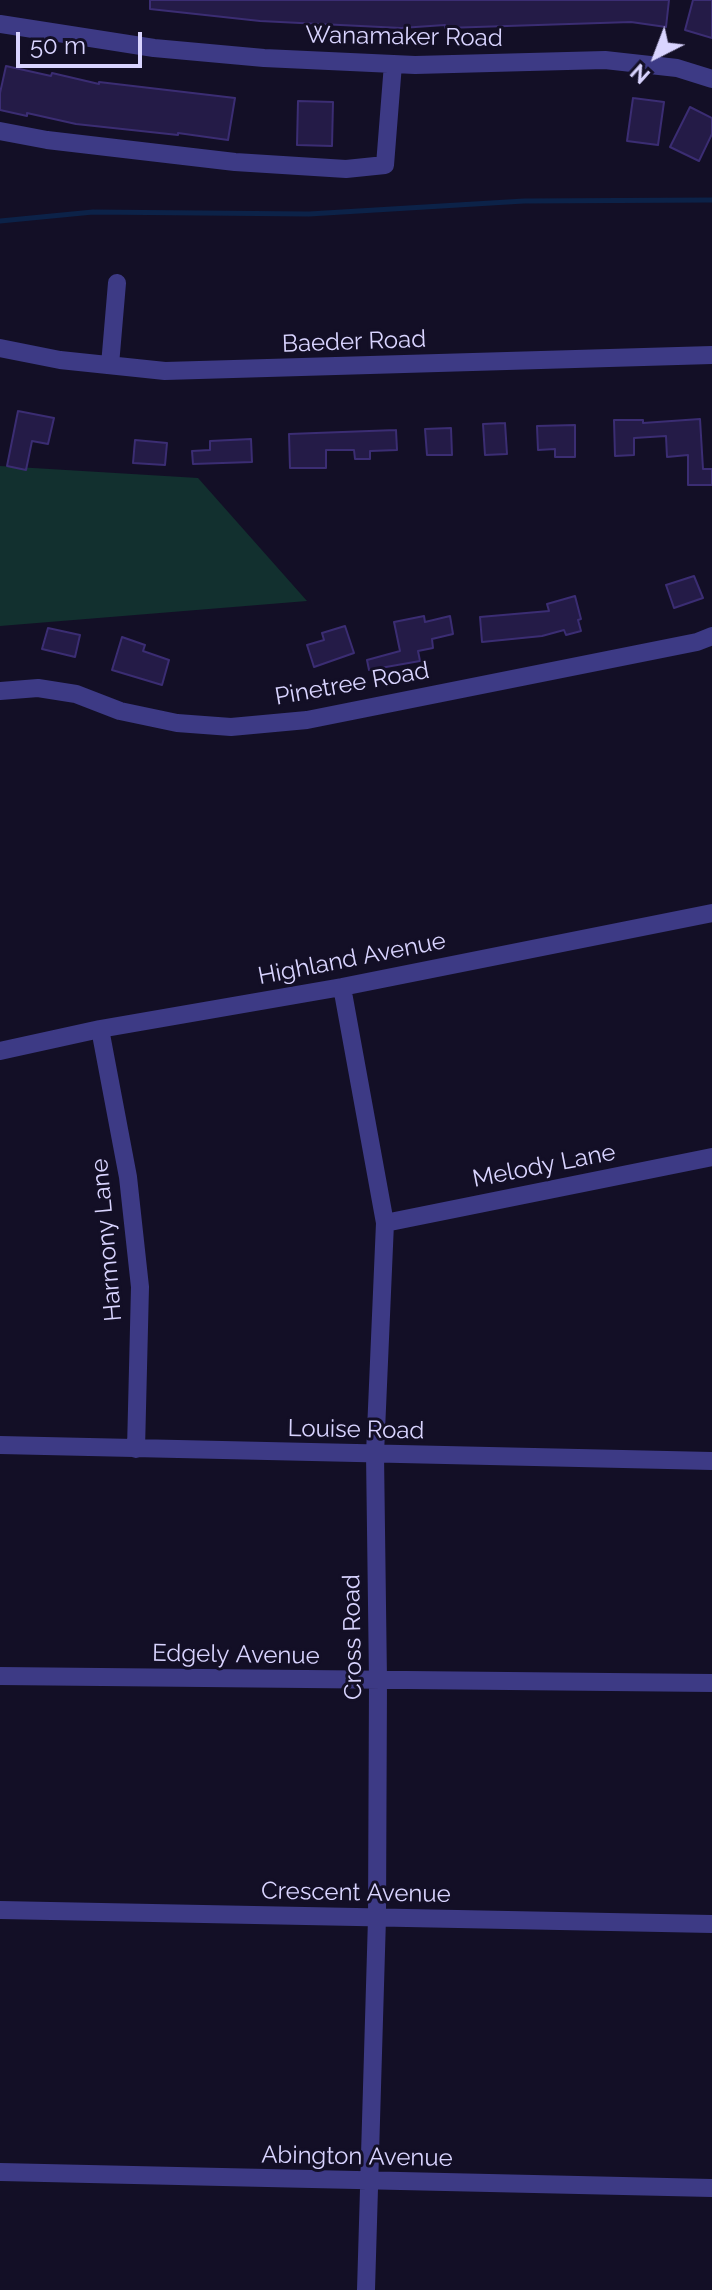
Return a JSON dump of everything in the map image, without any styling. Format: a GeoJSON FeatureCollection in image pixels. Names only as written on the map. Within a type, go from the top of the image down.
{"type":"FeatureCollection","features":[{"type":"Feature","properties":{"kind":"street","name":"Wanamaker Road"},"geometry":{"type":"LineString","coordinates":[[0,24],[154,48],[264,58],[393,64],[605,60],[677,68],[712,79]]}},
{"type":"Feature","properties":{"kind":"street"},"geometry":{"type":"LineString","coordinates":[[0,131],[47,140],[235,162],[346,169],[385,165],[393,64]]}},
{"type":"Feature","properties":{"kind":"street"},"geometry":{"type":"LineString","coordinates":[[110,365],[117,283]]}},
{"type":"Feature","properties":{"kind":"street","name":"Baeder Road"},"geometry":{"type":"LineString","coordinates":[[0,348],[60,360],[165,371],[712,355]]}},
{"type":"Feature","properties":{"kind":"street","name":"Pinetree Road"},"geometry":{"type":"LineString","coordinates":[[0,691],[38,688],[76,694],[120,711],[177,723],[231,727],[307,720],[697,642],[712,636]]}},
{"type":"Feature","properties":{"kind":"street","name":"Highland Avenue"},"geometry":{"type":"LineString","coordinates":[[0,1051],[100,1029],[342,987],[712,913]]}},
{"type":"Feature","properties":{"kind":"street","name":"Cross Road"},"geometry":{"type":"LineString","coordinates":[[342,987],[385,1223],[375,1454],[377,1918],[366,2290]]}},
{"type":"Feature","properties":{"kind":"street","name":"Harmony Lane"},"geometry":{"type":"LineString","coordinates":[[100,1029],[128,1177],[140,1287],[136,1449]]}},
{"type":"Feature","properties":{"kind":"street","name":"Melody Lane"},"geometry":{"type":"LineString","coordinates":[[385,1223],[712,1157]]}},
{"type":"Feature","properties":{"kind":"street","name":"Louise Road"},"geometry":{"type":"LineString","coordinates":[[0,1445],[712,1461]]}},
{"type":"Feature","properties":{"kind":"street","name":"Edgely Avenue"},"geometry":{"type":"LineString","coordinates":[[0,1676],[712,1683]]}},
{"type":"Feature","properties":{"kind":"street","name":"Crescent Avenue"},"geometry":{"type":"LineString","coordinates":[[0,1910],[712,1924]]}},
{"type":"Feature","properties":{"kind":"street","name":"Abington Avenue"},"geometry":{"type":"LineString","coordinates":[[0,2172],[712,2188]]}},
{"type":"Feature","properties":{"kind":"green space"},"geometry":{"type":"Polygon","coordinates":[[[0,466],[198,478],[307,601],[0,626],[0,466]]]}},
{"type":"Feature","properties":{"kind":"building"},"geometry":{"type":"Polygon","coordinates":[[[150,0],[669,0],[666,27],[631,22],[401,28],[260,21],[150,9],[150,0]]]}},
{"type":"Feature","properties":{"kind":"building"},"geometry":{"type":"Polygon","coordinates":[[[693,0],[712,0],[712,38],[685,30],[693,0]]]}},
{"type":"Feature","properties":{"kind":"building"},"geometry":{"type":"Polygon","coordinates":[[[6,66],[99,84],[235,98],[228,140],[76,124],[0,110],[6,66]]]}},
{"type":"Feature","properties":{"kind":"building"},"geometry":{"type":"Polygon","coordinates":[[[633,98],[664,102],[658,145],[627,141],[633,98]]]}},
{"type":"Feature","properties":{"kind":"building"},"geometry":{"type":"Polygon","coordinates":[[[298,101],[333,102],[332,146],[297,145],[298,101]]]}},
{"type":"Feature","properties":{"kind":"building"},"geometry":{"type":"Polygon","coordinates":[[[690,107],[712,118],[712,134],[699,161],[670,147],[690,107]]]}},
{"type":"Feature","properties":{"kind":"building"},"geometry":{"type":"Polygon","coordinates":[[[18,411],[54,418],[48,444],[32,441],[26,470],[7,466],[18,411]]]}},
{"type":"Feature","properties":{"kind":"building"},"geometry":{"type":"Polygon","coordinates":[[[700,419],[703,469],[712,469],[712,485],[688,485],[688,455],[667,457],[666,436],[634,438],[634,455],[615,456],[614,420],[643,420],[643,423],[700,419]]]}},
{"type":"Feature","properties":{"kind":"building"},"geometry":{"type":"Polygon","coordinates":[[[505,423],[507,454],[485,455],[483,424],[505,423]]]}},
{"type":"Feature","properties":{"kind":"building"},"geometry":{"type":"Polygon","coordinates":[[[575,425],[575,457],[555,457],[555,449],[538,450],[537,426],[575,425]]]}},
{"type":"Feature","properties":{"kind":"building"},"geometry":{"type":"Polygon","coordinates":[[[451,428],[452,455],[427,455],[425,429],[451,428]]]}},
{"type":"Feature","properties":{"kind":"building"},"geometry":{"type":"Polygon","coordinates":[[[396,430],[397,450],[370,451],[370,459],[355,459],[354,450],[326,450],[326,468],[290,468],[289,434],[396,430]]]}},
{"type":"Feature","properties":{"kind":"building"},"geometry":{"type":"Polygon","coordinates":[[[251,439],[252,462],[193,464],[192,451],[210,450],[210,441],[251,439]]]}},
{"type":"Feature","properties":{"kind":"building"},"geometry":{"type":"Polygon","coordinates":[[[135,440],[167,443],[165,465],[133,463],[135,440]]]}},
{"type":"Feature","properties":{"kind":"building"},"geometry":{"type":"Polygon","coordinates":[[[694,576],[703,598],[674,608],[666,585],[694,576]]]}},
{"type":"Feature","properties":{"kind":"building"},"geometry":{"type":"Polygon","coordinates":[[[575,596],[581,631],[566,635],[564,630],[542,636],[482,642],[480,617],[549,611],[547,604],[575,596]]]}},
{"type":"Feature","properties":{"kind":"building"},"geometry":{"type":"Polygon","coordinates":[[[424,616],[425,622],[450,616],[453,634],[432,639],[433,648],[418,651],[420,661],[369,670],[367,660],[400,651],[394,622],[424,616]]]}},
{"type":"Feature","properties":{"kind":"building"},"geometry":{"type":"Polygon","coordinates":[[[345,626],[354,653],[314,667],[307,645],[324,640],[322,633],[345,626]]]}},
{"type":"Feature","properties":{"kind":"building"},"geometry":{"type":"Polygon","coordinates":[[[48,628],[80,635],[75,657],[42,649],[48,628]]]}},
{"type":"Feature","properties":{"kind":"building"},"geometry":{"type":"Polygon","coordinates":[[[122,637],[145,645],[143,651],[169,660],[162,685],[112,670],[122,637]]]}},
{"type":"Feature","properties":{"kind":"waterway"},"geometry":{"type":"LineString","coordinates":[[0,221],[93,212],[309,214],[524,201],[712,200]]}}]}
